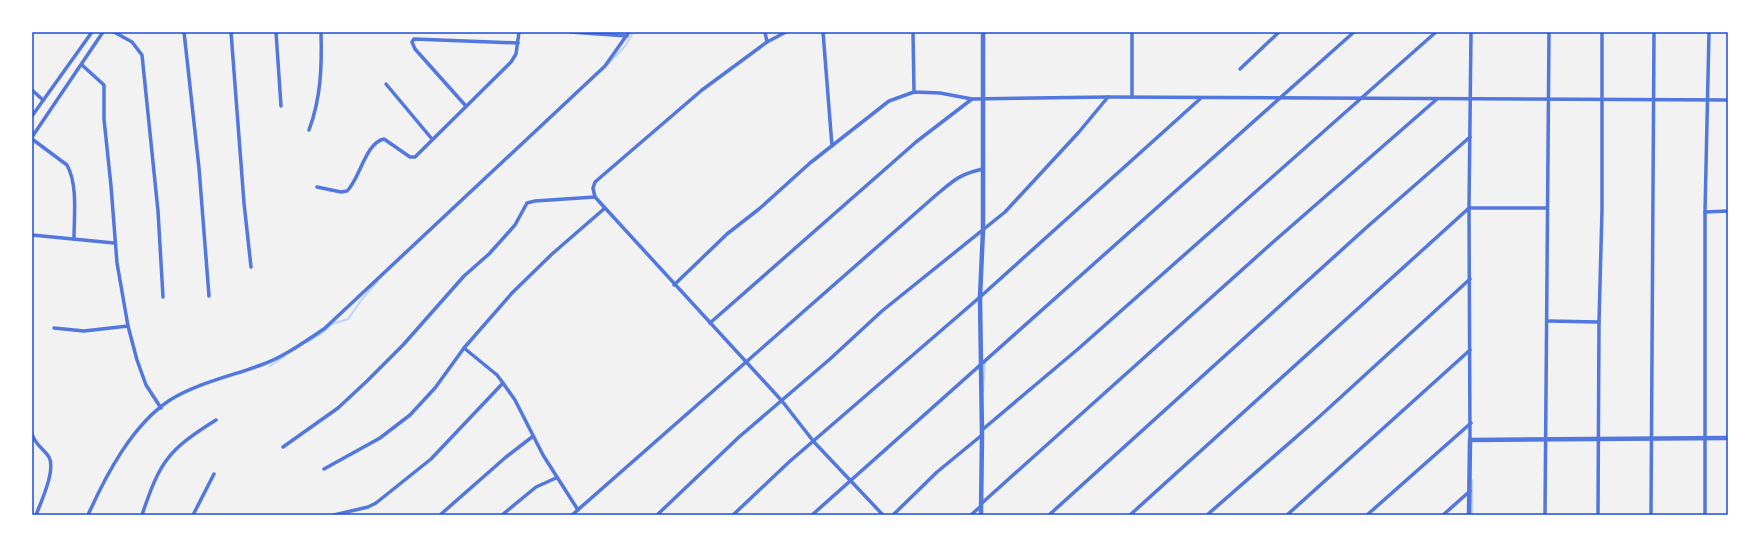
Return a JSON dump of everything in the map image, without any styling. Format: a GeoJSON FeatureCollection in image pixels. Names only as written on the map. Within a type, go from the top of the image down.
{"type":"FeatureCollection","features":[{"type":"Feature","properties":{"kind":"street"},"geometry":{"type":"LineString","coordinates":[[32,116],[92,32]]}},
{"type":"Feature","properties":{"kind":"street"},"geometry":{"type":"LineString","coordinates":[[74,239],[73,195],[70,171],[67,165],[32,138],[103,32]]}},
{"type":"Feature","properties":{"kind":"street"},"geometry":{"type":"LineString","coordinates":[[114,32],[132,42],[142,55],[158,211],[163,297]]}},
{"type":"Feature","properties":{"kind":"street"},"geometry":{"type":"LineString","coordinates":[[184,32],[199,168],[209,296]]}},
{"type":"Feature","properties":{"kind":"street"},"geometry":{"type":"LineString","coordinates":[[231,32],[244,203],[251,268]]}},
{"type":"Feature","properties":{"kind":"street"},"geometry":{"type":"LineString","coordinates":[[276,32],[281,106]]}},
{"type":"Feature","properties":{"kind":"street"},"geometry":{"type":"LineString","coordinates":[[309,130],[316,109],[322,61],[321,32]]}},
{"type":"Feature","properties":{"kind":"street"},"geometry":{"type":"LineString","coordinates":[[317,187],[341,192],[347,191],[371,149],[379,140],[384,139],[410,157],[414,157],[511,62],[516,54],[518,32]]}},
{"type":"Feature","properties":{"kind":"street"},"geometry":{"type":"LineString","coordinates":[[570,32],[628,34]]}},
{"type":"Feature","properties":{"kind":"street"},"geometry":{"type":"LineString","coordinates":[[765,32],[767,42]]}},
{"type":"Feature","properties":{"kind":"street"},"geometry":{"type":"LineString","coordinates":[[786,32],[767,42],[688,101],[595,182],[593,188],[596,197],[605,208],[782,401],[814,442],[882,515]]}},
{"type":"Feature","properties":{"kind":"street"},"geometry":{"type":"LineString","coordinates":[[822,32],[832,146]]}},
{"type":"Feature","properties":{"kind":"street"},"geometry":{"type":"LineString","coordinates":[[913,32],[914,92]]}},
{"type":"Feature","properties":{"kind":"street"},"geometry":{"type":"LineString","coordinates":[[981,515],[982,365],[980,296],[983,230],[983,32]]}},
{"type":"Feature","properties":{"kind":"street"},"geometry":{"type":"LineString","coordinates":[[1132,32],[1132,97]]}},
{"type":"Feature","properties":{"kind":"street"},"geometry":{"type":"LineString","coordinates":[[1240,69],[1279,32]]}},
{"type":"Feature","properties":{"kind":"street"},"geometry":{"type":"LineString","coordinates":[[812,515],[1282,98],[1354,32]]}},
{"type":"Feature","properties":{"kind":"street"},"geometry":{"type":"LineString","coordinates":[[893,515],[937,472],[1436,32]]}},
{"type":"Feature","properties":{"kind":"street"},"geometry":{"type":"LineString","coordinates":[[1469,515],[1469,208],[1471,32]]}},
{"type":"Feature","properties":{"kind":"street"},"geometry":{"type":"LineString","coordinates":[[1545,515],[1548,322],[1547,208],[1549,32]]}},
{"type":"Feature","properties":{"kind":"street"},"geometry":{"type":"LineString","coordinates":[[1598,515],[1598,322],[1602,210],[1602,32]]}},
{"type":"Feature","properties":{"kind":"street"},"geometry":{"type":"LineString","coordinates":[[1651,515],[1654,32]]}},
{"type":"Feature","properties":{"kind":"street"},"geometry":{"type":"LineString","coordinates":[[1705,515],[1705,212],[1709,32]]}},
{"type":"Feature","properties":{"kind":"street"},"geometry":{"type":"LineString","coordinates":[[88,515],[103,482],[120,456],[147,420],[160,408],[171,400],[207,383],[262,365],[284,354],[324,329],[605,66],[628,34]]}},
{"type":"Feature","properties":{"kind":"street"},"geometry":{"type":"LineString","coordinates":[[466,106],[415,49],[412,42],[414,39],[518,43]]}},
{"type":"Feature","properties":{"kind":"street"},"geometry":{"type":"LineString","coordinates":[[82,65],[104,86],[104,119],[111,186],[114,242],[128,326],[141,373],[160,408]]}},
{"type":"Feature","properties":{"kind":"street"},"geometry":{"type":"LineString","coordinates":[[386,84],[432,139]]}},
{"type":"Feature","properties":{"kind":"street"},"geometry":{"type":"LineString","coordinates":[[32,90],[43,100]]}},
{"type":"Feature","properties":{"kind":"street"},"geometry":{"type":"LineString","coordinates":[[674,284],[727,234],[832,146],[889,101],[914,92],[940,93],[972,99],[1132,97],[1601,99],[1654,101],[1708,99],[1728,100]]}},
{"type":"Feature","properties":{"kind":"street"},"geometry":{"type":"LineString","coordinates":[[657,515],[739,437],[782,401],[882,311],[1005,212],[1079,132],[1108,97]]}},
{"type":"Feature","properties":{"kind":"street"},"geometry":{"type":"LineString","coordinates":[[733,515],[789,462],[814,442],[980,296],[1201,98]]}},
{"type":"Feature","properties":{"kind":"street"},"geometry":{"type":"LineString","coordinates":[[710,323],[916,142],[946,117],[972,99]]}},
{"type":"Feature","properties":{"kind":"street"},"geometry":{"type":"LineString","coordinates":[[972,515],[982,504],[1272,243],[1437,99]]}},
{"type":"Feature","properties":{"kind":"street"},"geometry":{"type":"LineString","coordinates":[[1049,515],[1367,227],[1470,137]]}},
{"type":"Feature","properties":{"kind":"street"},"geometry":{"type":"LineString","coordinates":[[572,515],[935,196],[959,176],[967,172],[983,169]]}},
{"type":"Feature","properties":{"kind":"street"},"geometry":{"type":"LineString","coordinates":[[283,447],[333,412],[367,381],[403,345],[459,281],[489,254],[515,225],[528,204],[535,201],[596,197]]}},
{"type":"Feature","properties":{"kind":"street"},"geometry":{"type":"LineString","coordinates":[[324,469],[380,438],[410,415],[435,388],[464,348],[512,293],[552,254],[605,208]]}},
{"type":"Feature","properties":{"kind":"street"},"geometry":{"type":"LineString","coordinates":[[1130,515],[1469,208],[1547,208]]}},
{"type":"Feature","properties":{"kind":"street"},"geometry":{"type":"LineString","coordinates":[[1705,212],[1728,211]]}},
{"type":"Feature","properties":{"kind":"street"},"geometry":{"type":"LineString","coordinates":[[32,235],[114,242]]}},
{"type":"Feature","properties":{"kind":"street"},"geometry":{"type":"LineString","coordinates":[[1207,515],[1319,417],[1470,279]]}},
{"type":"Feature","properties":{"kind":"street"},"geometry":{"type":"LineString","coordinates":[[1548,322],[1598,322]]}},
{"type":"Feature","properties":{"kind":"street"},"geometry":{"type":"LineString","coordinates":[[54,328],[84,331],[128,326]]}},
{"type":"Feature","properties":{"kind":"street"},"geometry":{"type":"LineString","coordinates":[[464,348],[497,375],[515,400],[532,437],[556,478],[578,510]]}},
{"type":"Feature","properties":{"kind":"street"},"geometry":{"type":"LineString","coordinates":[[1287,515],[1470,350]]}},
{"type":"Feature","properties":{"kind":"street"},"geometry":{"type":"LineString","coordinates":[[334,515],[357,510],[376,502],[417,470],[449,440],[503,383]]}},
{"type":"Feature","properties":{"kind":"street"},"geometry":{"type":"LineString","coordinates":[[142,515],[153,484],[168,457],[192,435],[216,420]]}},
{"type":"Feature","properties":{"kind":"street"},"geometry":{"type":"LineString","coordinates":[[1367,515],[1470,423]]}},
{"type":"Feature","properties":{"kind":"street"},"geometry":{"type":"LineString","coordinates":[[32,434],[35,442],[50,459],[51,466],[48,483],[36,515]]}},
{"type":"Feature","properties":{"kind":"street"},"geometry":{"type":"LineString","coordinates":[[440,515],[506,456],[532,437]]}},
{"type":"Feature","properties":{"kind":"street"},"geometry":{"type":"LineString","coordinates":[[1470,440],[1728,438]]}},
{"type":"Feature","properties":{"kind":"street"},"geometry":{"type":"LineString","coordinates":[[193,515],[214,474]]}},
{"type":"Feature","properties":{"kind":"street"},"geometry":{"type":"LineString","coordinates":[[502,515],[536,487],[556,478]]}},
{"type":"Feature","properties":{"kind":"street"},"geometry":{"type":"LineString","coordinates":[[1443,515],[1470,491]]}},
{"type":"Feature","properties":{"kind":"waterway"},"geometry":{"type":"LineString","coordinates":[[608,64],[626,45],[633,32]]}},
{"type":"Feature","properties":{"kind":"waterway"},"geometry":{"type":"LineString","coordinates":[[308,342],[332,324],[348,319],[362,299],[378,281]]}},
{"type":"Feature","properties":{"kind":"waterway"},"geometry":{"type":"LineString","coordinates":[[270,366],[285,356]]}},
{"type":"Feature","properties":{"kind":"waterway"},"geometry":{"type":"LineString","coordinates":[[983,392],[985,362]]}},
{"type":"Feature","properties":{"kind":"waterway"},"geometry":{"type":"LineString","coordinates":[[1472,480],[1472,515]]}}]}
